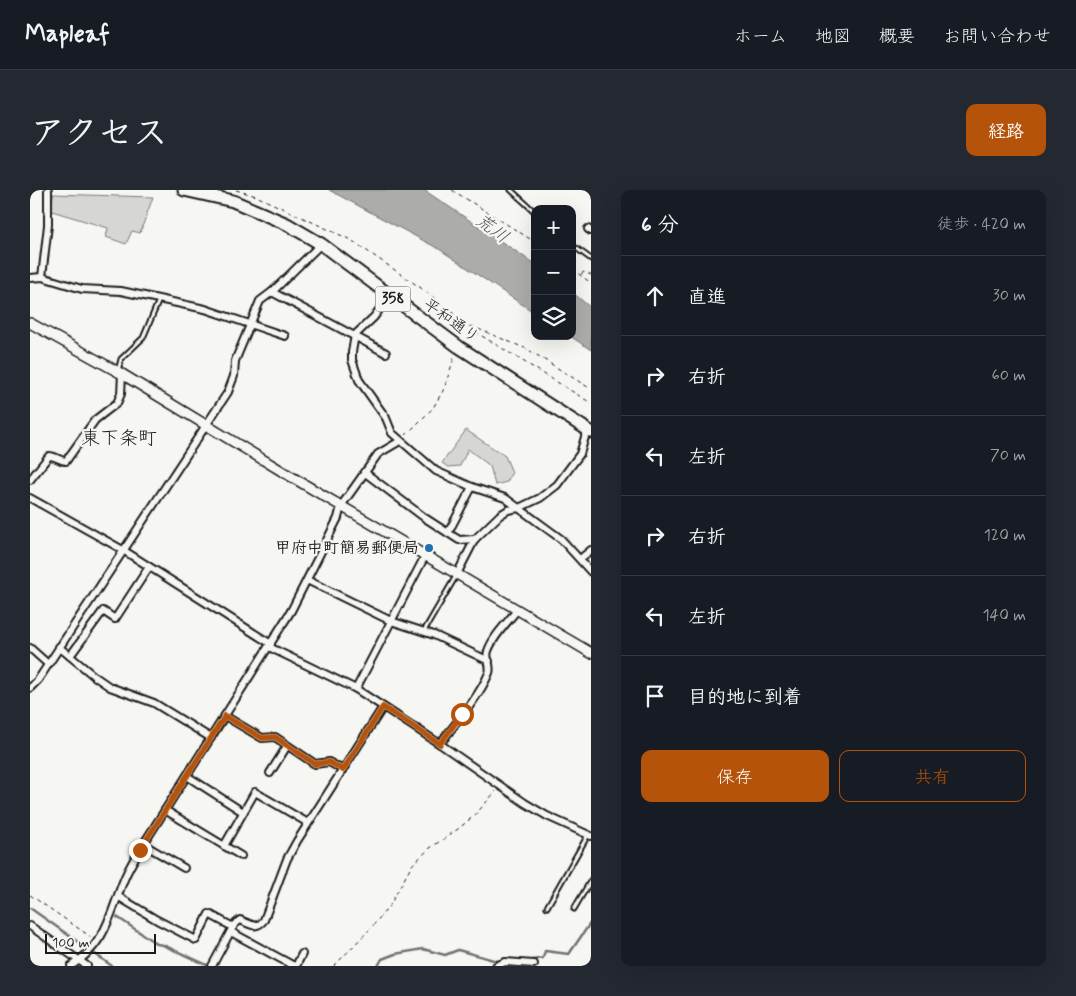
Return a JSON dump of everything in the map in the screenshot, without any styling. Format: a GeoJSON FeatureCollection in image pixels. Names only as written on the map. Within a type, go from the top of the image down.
{"type":"FeatureCollection","features":[{"type":"Feature","properties":{"kind":"highway","name":"平和通り"},"geometry":{"type":"LineString","coordinates":[[184,190],[233,201],[259,211],[287,224],[321,244],[459,347],[589,431]]}},
{"type":"Feature","properties":{"kind":"street"},"geometry":{"type":"LineString","coordinates":[[42,277],[48,225],[48,190]]}},
{"type":"Feature","properties":{"kind":"street"},"geometry":{"type":"LineString","coordinates":[[30,688],[38,680],[228,392],[234,376],[235,361],[260,301],[272,292],[321,244]]}},
{"type":"Feature","properties":{"kind":"street"},"geometry":{"type":"LineString","coordinates":[[30,278],[42,277],[82,289],[121,291],[205,309],[285,336]]}},
{"type":"Feature","properties":{"kind":"street"},"geometry":{"type":"LineString","coordinates":[[272,292],[356,335],[386,353]]}},
{"type":"Feature","properties":{"kind":"street"},"geometry":{"type":"LineString","coordinates":[[389,296],[374,317],[356,335],[352,352],[352,364],[359,380],[386,418],[392,433],[436,471],[472,487],[505,498],[561,539],[591,572]]}},
{"type":"Feature","properties":{"kind":"street"},"geometry":{"type":"LineString","coordinates":[[30,323],[120,373],[206,426],[591,653]]}},
{"type":"Feature","properties":{"kind":"street"},"geometry":{"type":"LineString","coordinates":[[30,480],[49,456],[66,461],[95,420],[117,403],[121,394],[120,373]]}},
{"type":"Feature","properties":{"kind":"street"},"geometry":{"type":"LineString","coordinates":[[457,574],[475,539],[508,510],[519,508],[540,498],[557,485],[580,454],[589,431]]}},
{"type":"Feature","properties":{"kind":"street"},"geometry":{"type":"LineString","coordinates":[[72,966],[98,941],[106,930],[125,877],[165,810],[270,645],[307,580],[338,518],[342,506],[378,454],[400,441]]}},
{"type":"Feature","properties":{"kind":"street"},"geometry":{"type":"LineString","coordinates":[[364,472],[427,520],[459,540],[475,539]]}},
{"type":"Feature","properties":{"kind":"street"},"geometry":{"type":"LineString","coordinates":[[448,532],[472,487]]}},
{"type":"Feature","properties":{"kind":"street"},"geometry":{"type":"LineString","coordinates":[[30,498],[123,550],[270,645],[356,689],[440,744],[499,786],[547,816],[589,836]]}},
{"type":"Feature","properties":{"kind":"street"},"geometry":{"type":"LineString","coordinates":[[580,559],[591,550]]}},
{"type":"Feature","properties":{"kind":"street"},"geometry":{"type":"LineString","coordinates":[[356,689],[425,556]]}},
{"type":"Feature","properties":{"kind":"street"},"geometry":{"type":"LineString","coordinates":[[70,656],[103,611],[115,619],[149,567]]}},
{"type":"Feature","properties":{"kind":"street"},"geometry":{"type":"LineString","coordinates":[[307,580],[391,621],[424,632],[489,661]]}},
{"type":"Feature","properties":{"kind":"street"},"geometry":{"type":"LineString","coordinates":[[440,744],[477,694],[491,667],[488,651],[495,638],[517,610]]}},
{"type":"Feature","properties":{"kind":"street"},"geometry":{"type":"LineString","coordinates":[[59,647],[110,687],[154,703],[211,738]]}},
{"type":"Feature","properties":{"kind":"street"},"geometry":{"type":"LineString","coordinates":[[30,648],[48,664]]}},
{"type":"Feature","properties":{"kind":"street"},"geometry":{"type":"LineString","coordinates":[[214,965],[232,929],[240,920],[260,926],[264,920],[287,859],[383,707]]}},
{"type":"Feature","properties":{"kind":"street"},"geometry":{"type":"LineString","coordinates":[[225,716],[262,738],[275,737],[315,764],[329,762],[343,770]]}},
{"type":"Feature","properties":{"kind":"street"},"geometry":{"type":"LineString","coordinates":[[270,773],[287,746]]}},
{"type":"Feature","properties":{"kind":"street"},"geometry":{"type":"LineString","coordinates":[[187,776],[243,812]]}},
{"type":"Feature","properties":{"kind":"street"},"geometry":{"type":"LineString","coordinates":[[224,846],[255,792],[308,824]]}},
{"type":"Feature","properties":{"kind":"street"},"geometry":{"type":"LineString","coordinates":[[165,810],[240,856]]}},
{"type":"Feature","properties":{"kind":"street"},"geometry":{"type":"LineString","coordinates":[[144,844],[184,868]]}},
{"type":"Feature","properties":{"kind":"street"},"geometry":{"type":"LineString","coordinates":[[119,897],[196,940],[209,914],[295,966],[302,954]]}},
{"type":"Feature","properties":{"kind":"street"},"geometry":{"type":"LineString","coordinates":[[30,926],[81,959],[86,966]]}},
{"type":"Feature","properties":{"kind":"street"},"geometry":{"type":"LineString","coordinates":[[496,966],[505,962],[534,964]]}},
{"type":"Feature","properties":{"kind":"lane"},"geometry":{"type":"LineString","coordinates":[[511,190],[531,208]]}},
{"type":"Feature","properties":{"kind":"lane"},"geometry":{"type":"LineString","coordinates":[[576,248],[591,259]]}},
{"type":"Feature","properties":{"kind":"lane"},"geometry":{"type":"LineString","coordinates":[[120,373],[121,359],[143,338],[160,299]]}},
{"type":"Feature","properties":{"kind":"lane"},"geometry":{"type":"LineString","coordinates":[[424,632],[457,574]]}},
{"type":"Feature","properties":{"kind":"lane"},"geometry":{"type":"LineString","coordinates":[[547,907],[589,836]]}},
{"type":"Feature","properties":{"kind":"lane"},"geometry":{"type":"LineString","coordinates":[[574,909],[591,880]]}},
{"type":"Feature","properties":{"kind":"path"},"geometry":{"type":"LineString","coordinates":[[236,190],[256,196],[351,240],[421,288],[482,336],[591,403]]}},
{"type":"Feature","properties":{"kind":"path"},"geometry":{"type":"LineString","coordinates":[[452,190],[531,239]]}},
{"type":"Feature","properties":{"kind":"path"},"geometry":{"type":"LineString","coordinates":[[576,271],[591,283]]}},
{"type":"Feature","properties":{"kind":"path"},"geometry":{"type":"LineString","coordinates":[[581,275],[584,272],[591,275]]}},
{"type":"Feature","properties":{"kind":"path"},"geometry":{"type":"LineString","coordinates":[[468,324],[527,349],[591,389]]}},
{"type":"Feature","properties":{"kind":"path"},"geometry":{"type":"LineString","coordinates":[[400,441],[437,402],[444,389],[459,347]]}},
{"type":"Feature","properties":{"kind":"path"},"geometry":{"type":"LineString","coordinates":[[334,966],[371,928],[390,905],[412,866],[430,848],[475,815],[499,786]]}},
{"type":"Feature","properties":{"kind":"path"},"geometry":{"type":"LineString","coordinates":[[30,895],[98,941]]}},
{"type":"Feature","properties":{"kind":"shaded area"},"geometry":{"type":"Polygon","coordinates":[[[329,190],[424,190],[531,261],[531,310],[439,249],[329,190]]]}},
{"type":"Feature","properties":{"kind":"shaded area"},"geometry":{"type":"Polygon","coordinates":[[[53,194],[153,197],[140,233],[132,231],[126,244],[106,237],[108,228],[52,211],[53,194]]]}},
{"type":"Feature","properties":{"kind":"shaded area"},"geometry":{"type":"Polygon","coordinates":[[[576,295],[591,308],[591,350],[576,340],[576,295]]]}},
{"type":"Feature","properties":{"kind":"shaded area"},"geometry":{"type":"Polygon","coordinates":[[[466,430],[505,456],[512,472],[507,482],[495,485],[490,466],[468,449],[460,466],[448,467],[442,463],[466,430]]]}},
{"type":"Feature","properties":{"kind":"waterway"},"geometry":{"type":"LineString","coordinates":[[30,908],[112,966]]}},
{"type":"Feature","properties":{"kind":"waterway"},"geometry":{"type":"LineString","coordinates":[[117,917],[157,944],[209,966]]}},
{"type":"Feature","properties":{"kind":"waterway"},"geometry":{"type":"LineString","coordinates":[[528,961],[543,958],[545,951],[569,954],[591,922]]}},
{"type":"Feature","properties":{"kind":"waterway"},"geometry":{"type":"LineString","coordinates":[[378,966],[382,959],[395,954],[423,949],[445,955],[458,950],[497,961],[510,960]]}},
{"type":"Feature","properties":{"kind":"place","name":"甲府中町簡易郵便局"},"geometry":{"type":"Point","coordinates":[429,548]}},
{"type":"Feature","properties":{"kind":"district","name":"東下条町"},"geometry":{"type":"Point","coordinates":[119,438]}},
{"type":"Feature","properties":{"kind":"route"},"geometry":{"type":"LineString","coordinates":[[140,850],[225,716],[262,738],[275,737],[315,764],[329,762],[343,770],[383,707],[440,744],[462,714]]}},
{"type":"Feature","properties":{"kind":"water label","name":"荒川"},"geometry":{"type":"Point","coordinates":[492,229]}}]}
